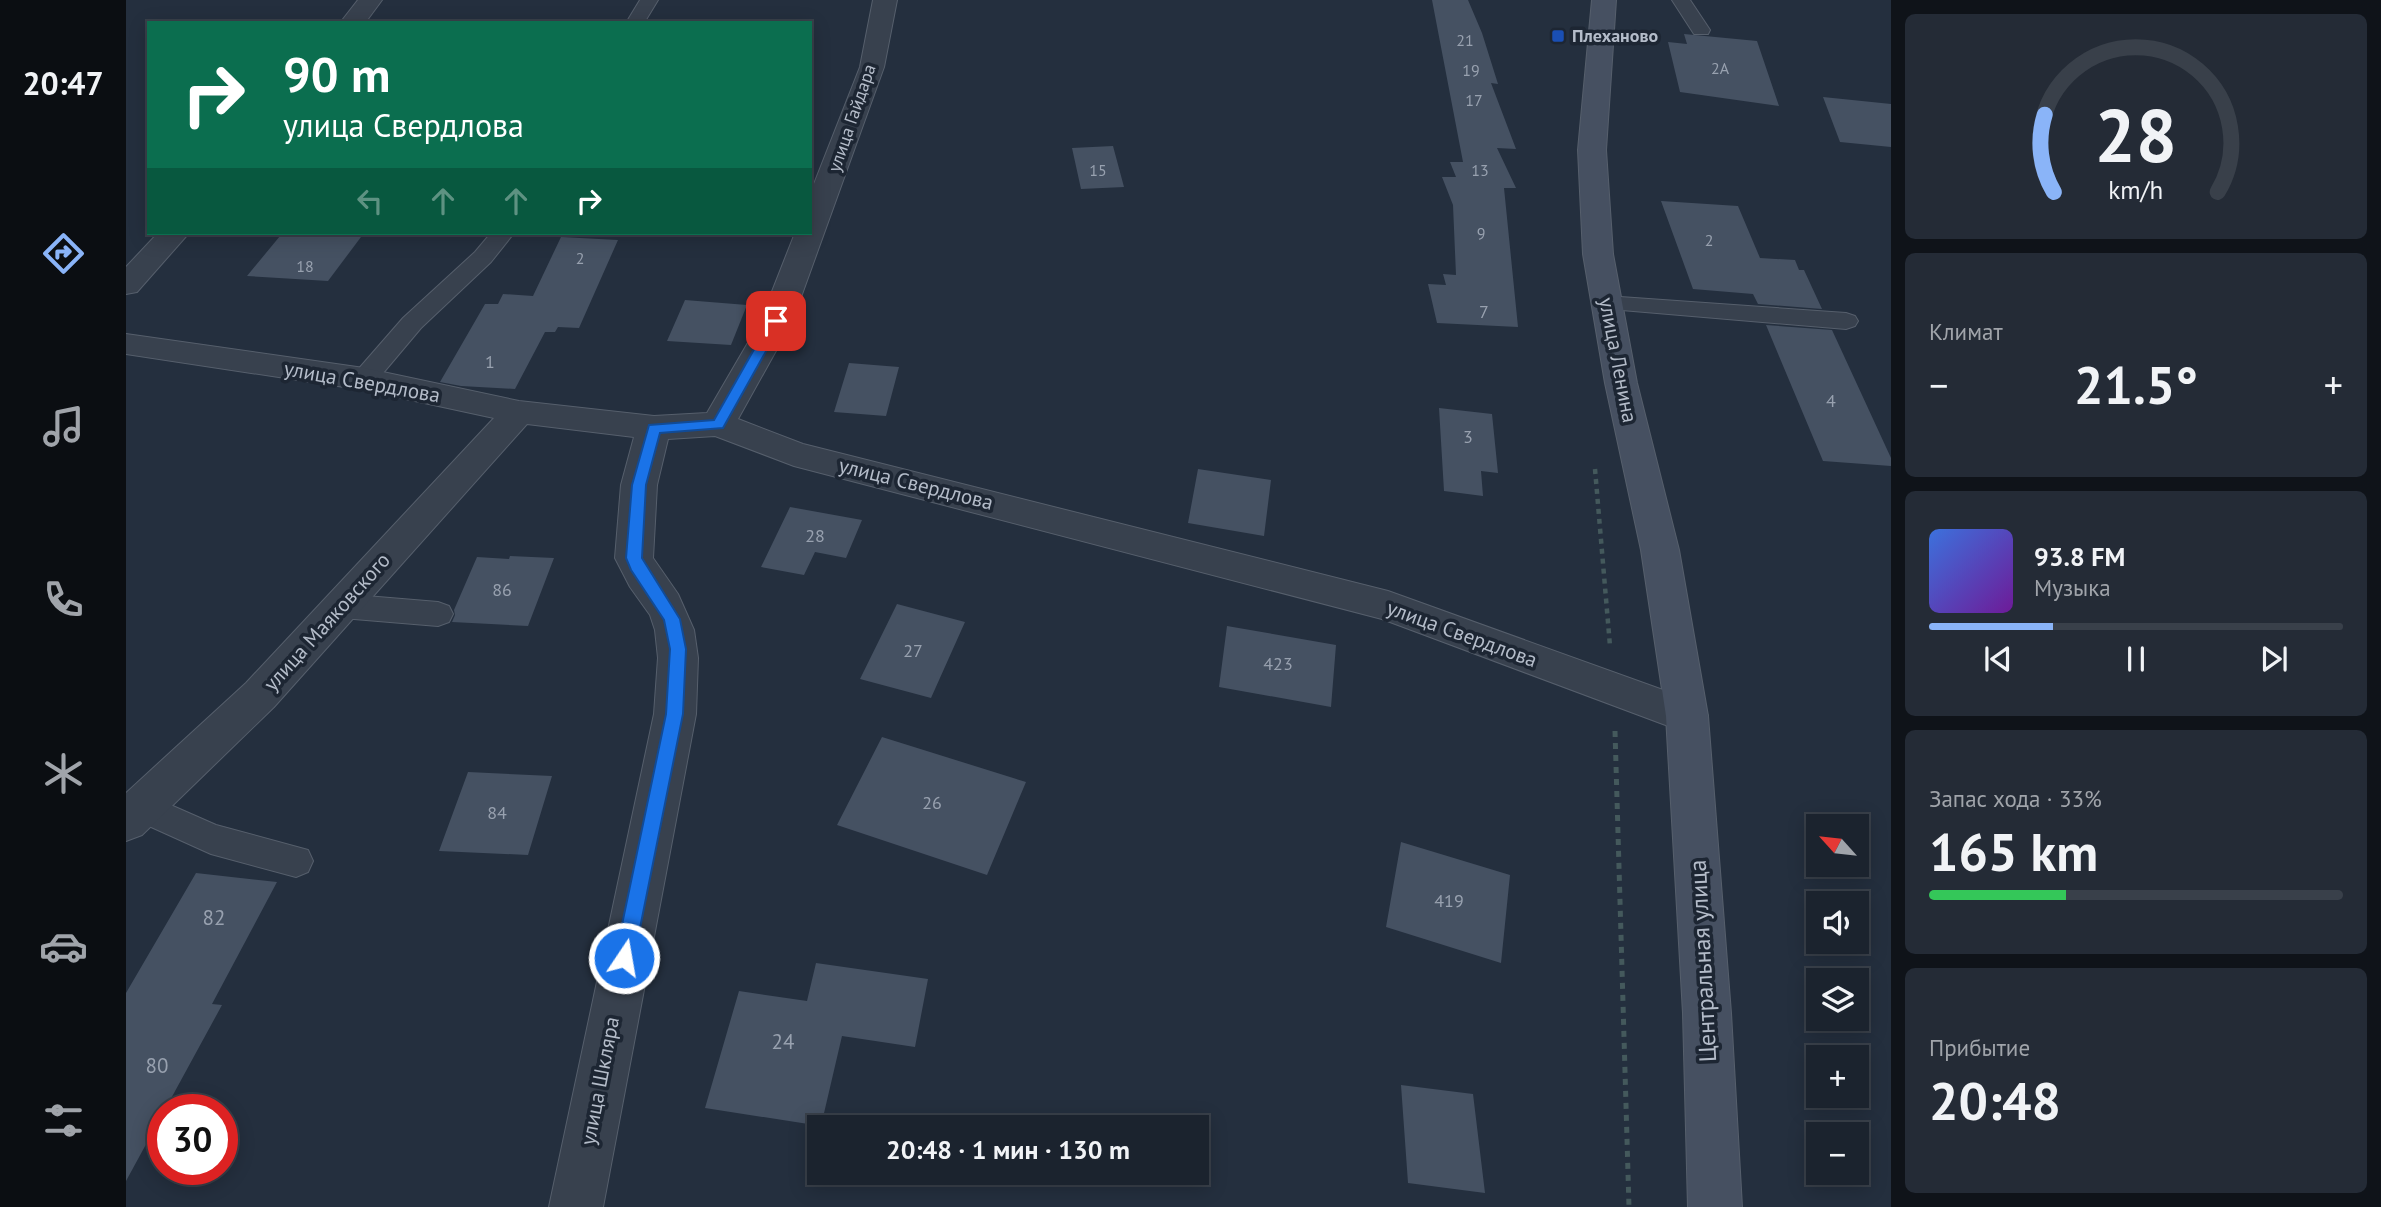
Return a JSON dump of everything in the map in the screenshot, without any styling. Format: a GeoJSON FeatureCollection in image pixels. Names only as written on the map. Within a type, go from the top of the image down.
{"type":"FeatureCollection","features":[{"type":"Feature","properties":{"kind":"main road","name":"улица Ленина"},"geometry":{"type":"LineString","coordinates":[[1604,0],[1592,150],[1598,254],[1621,383],[1660,550],[1687,716]]}},
{"type":"Feature","properties":{"kind":"main road","name":"Центральная улица"},"geometry":{"type":"LineString","coordinates":[[1687,716],[1707,1013],[1715,1207]]}},
{"type":"Feature","properties":{"kind":"street"},"geometry":{"type":"LineString","coordinates":[[354,21],[370,0]]}},
{"type":"Feature","properties":{"kind":"street","name":"улица Гайдара"},"geometry":{"type":"LineString","coordinates":[[812,227],[872,67],[885,0]]}},
{"type":"Feature","properties":{"kind":"street"},"geometry":{"type":"LineString","coordinates":[[126,285],[172,235]]}},
{"type":"Feature","properties":{"kind":"street","name":"улица Гайдара"},"geometry":{"type":"LineString","coordinates":[[718,424],[776,321],[809,235]]}},
{"type":"Feature","properties":{"kind":"street","name":"улица Свердлова"},"geometry":{"type":"LineString","coordinates":[[126,344],[364,379],[519,412],[654,428],[718,424],[793,454],[1388,606],[1687,716]]}},
{"type":"Feature","properties":{"kind":"street","name":"улица Маяковского"},"geometry":{"type":"LineString","coordinates":[[134,814],[260,695],[519,412]]}},
{"type":"Feature","properties":{"kind":"street","name":"улица Шкляра"},"geometry":{"type":"LineString","coordinates":[[576,1207],[675,714],[677,634],[664,605],[636,566],[634,558],[639,485],[654,428]]}},
{"type":"Feature","properties":{"kind":"lane"},"geometry":{"type":"LineString","coordinates":[[636,21],[649,0]]}},
{"type":"Feature","properties":{"kind":"lane"},"geometry":{"type":"LineString","coordinates":[[1681,0],[1701,30]]}},
{"type":"Feature","properties":{"kind":"lane"},"geometry":{"type":"LineString","coordinates":[[364,379],[412,323],[483,257],[501,235]]}},
{"type":"Feature","properties":{"kind":"lane"},"geometry":{"type":"LineString","coordinates":[[1606,303],[1846,321]]}},
{"type":"Feature","properties":{"kind":"lane"},"geometry":{"type":"LineString","coordinates":[[342,606],[438,614]]}},
{"type":"Feature","properties":{"kind":"lane"},"geometry":{"type":"LineString","coordinates":[[134,814],[211,839],[296,861]]}},
{"type":"Feature","properties":{"kind":"path"},"geometry":{"type":"LineString","coordinates":[[1614,688],[1629,1207]]}},
{"type":"Feature","properties":{"kind":"building"},"geometry":{"type":"Polygon","coordinates":[[[1432,0],[1468,0],[1498,84],[1491,83],[1516,149],[1497,148],[1516,188],[1504,188],[1518,327],[1437,323],[1428,284],[1446,285],[1443,274],[1456,275],[1453,205],[1442,177],[1456,177],[1450,162],[1463,162],[1432,0]]]}},
{"type":"Feature","properties":{"kind":"building"},"geometry":{"type":"Polygon","coordinates":[[[1684,34],[1757,41],[1779,106],[1680,92],[1668,42],[1687,44],[1684,34]]]}},
{"type":"Feature","properties":{"kind":"building"},"geometry":{"type":"Polygon","coordinates":[[[1823,97],[1891,104],[1891,147],[1840,142],[1823,97]]]}},
{"type":"Feature","properties":{"kind":"building"},"geometry":{"type":"Polygon","coordinates":[[[1113,146],[1124,187],[1081,189],[1072,148],[1113,146]]]}},
{"type":"Feature","properties":{"kind":"building"},"geometry":{"type":"Polygon","coordinates":[[[1661,201],[1738,206],[1760,258],[1795,260],[1799,270],[1804,270],[1822,309],[1758,304],[1753,294],[1693,289],[1661,201]]]}},
{"type":"Feature","properties":{"kind":"building"},"geometry":{"type":"Polygon","coordinates":[[[362,235],[328,281],[247,276],[280,236],[362,235]]]}},
{"type":"Feature","properties":{"kind":"building"},"geometry":{"type":"Polygon","coordinates":[[[561,237],[618,240],[579,328],[558,327],[555,332],[545,332],[515,389],[440,382],[485,304],[498,304],[503,294],[533,296],[561,237]]]}},
{"type":"Feature","properties":{"kind":"building"},"geometry":{"type":"Polygon","coordinates":[[[685,300],[747,305],[731,345],[667,341],[685,300]]]}},
{"type":"Feature","properties":{"kind":"building"},"geometry":{"type":"Polygon","coordinates":[[[1766,325],[1832,330],[1891,458],[1891,466],[1823,461],[1766,325]]]}},
{"type":"Feature","properties":{"kind":"building"},"geometry":{"type":"Polygon","coordinates":[[[849,363],[899,367],[886,416],[834,412],[849,363]]]}},
{"type":"Feature","properties":{"kind":"building"},"geometry":{"type":"Polygon","coordinates":[[[1439,408],[1492,414],[1498,473],[1481,471],[1483,496],[1444,491],[1439,408]]]}},
{"type":"Feature","properties":{"kind":"building"},"geometry":{"type":"Polygon","coordinates":[[[1198,469],[1271,480],[1264,536],[1188,523],[1198,469]]]}},
{"type":"Feature","properties":{"kind":"building"},"geometry":{"type":"Polygon","coordinates":[[[790,507],[862,520],[846,558],[815,552],[804,575],[761,567],[790,507]]]}},
{"type":"Feature","properties":{"kind":"building"},"geometry":{"type":"Polygon","coordinates":[[[510,556],[554,558],[528,626],[452,622],[454,610],[477,557],[509,559],[510,556]]]}},
{"type":"Feature","properties":{"kind":"building"},"geometry":{"type":"Polygon","coordinates":[[[897,604],[965,622],[931,698],[860,679],[897,604]]]}},
{"type":"Feature","properties":{"kind":"building"},"geometry":{"type":"Polygon","coordinates":[[[1227,626],[1336,645],[1331,707],[1219,687],[1227,626]]]}},
{"type":"Feature","properties":{"kind":"building"},"geometry":{"type":"Polygon","coordinates":[[[882,737],[1026,782],[987,875],[837,825],[882,737]]]}},
{"type":"Feature","properties":{"kind":"building"},"geometry":{"type":"Polygon","coordinates":[[[468,772],[552,776],[528,855],[439,851],[468,772]]]}},
{"type":"Feature","properties":{"kind":"building"},"geometry":{"type":"Polygon","coordinates":[[[1401,842],[1510,875],[1501,963],[1386,927],[1401,842]]]}},
{"type":"Feature","properties":{"kind":"building"},"geometry":{"type":"Polygon","coordinates":[[[196,873],[277,882],[212,1004],[222,1005],[173,1094],[147,1094],[147,1142],[126,1181],[126,993],[196,873]]]}},
{"type":"Feature","properties":{"kind":"building"},"geometry":{"type":"Polygon","coordinates":[[[816,963],[928,979],[915,1047],[842,1036],[824,1115],[807,1115],[807,1124],[705,1108],[739,991],[807,1001],[816,963]]]}},
{"type":"Feature","properties":{"kind":"building"},"geometry":{"type":"Polygon","coordinates":[[[1401,1085],[1473,1094],[1485,1193],[1408,1183],[1401,1085]]]}},
{"type":"Feature","properties":{"kind":"place","name":"Плеханово"},"geometry":{"type":"Point","coordinates":[1558,36]}},
{"type":"Feature","properties":{"kind":"route"},"geometry":{"type":"LineString","coordinates":[[624,958],[675,714],[678,649],[672,619],[636,566],[634,558],[639,485],[654,428],[718,424],[776,321]]}}]}
